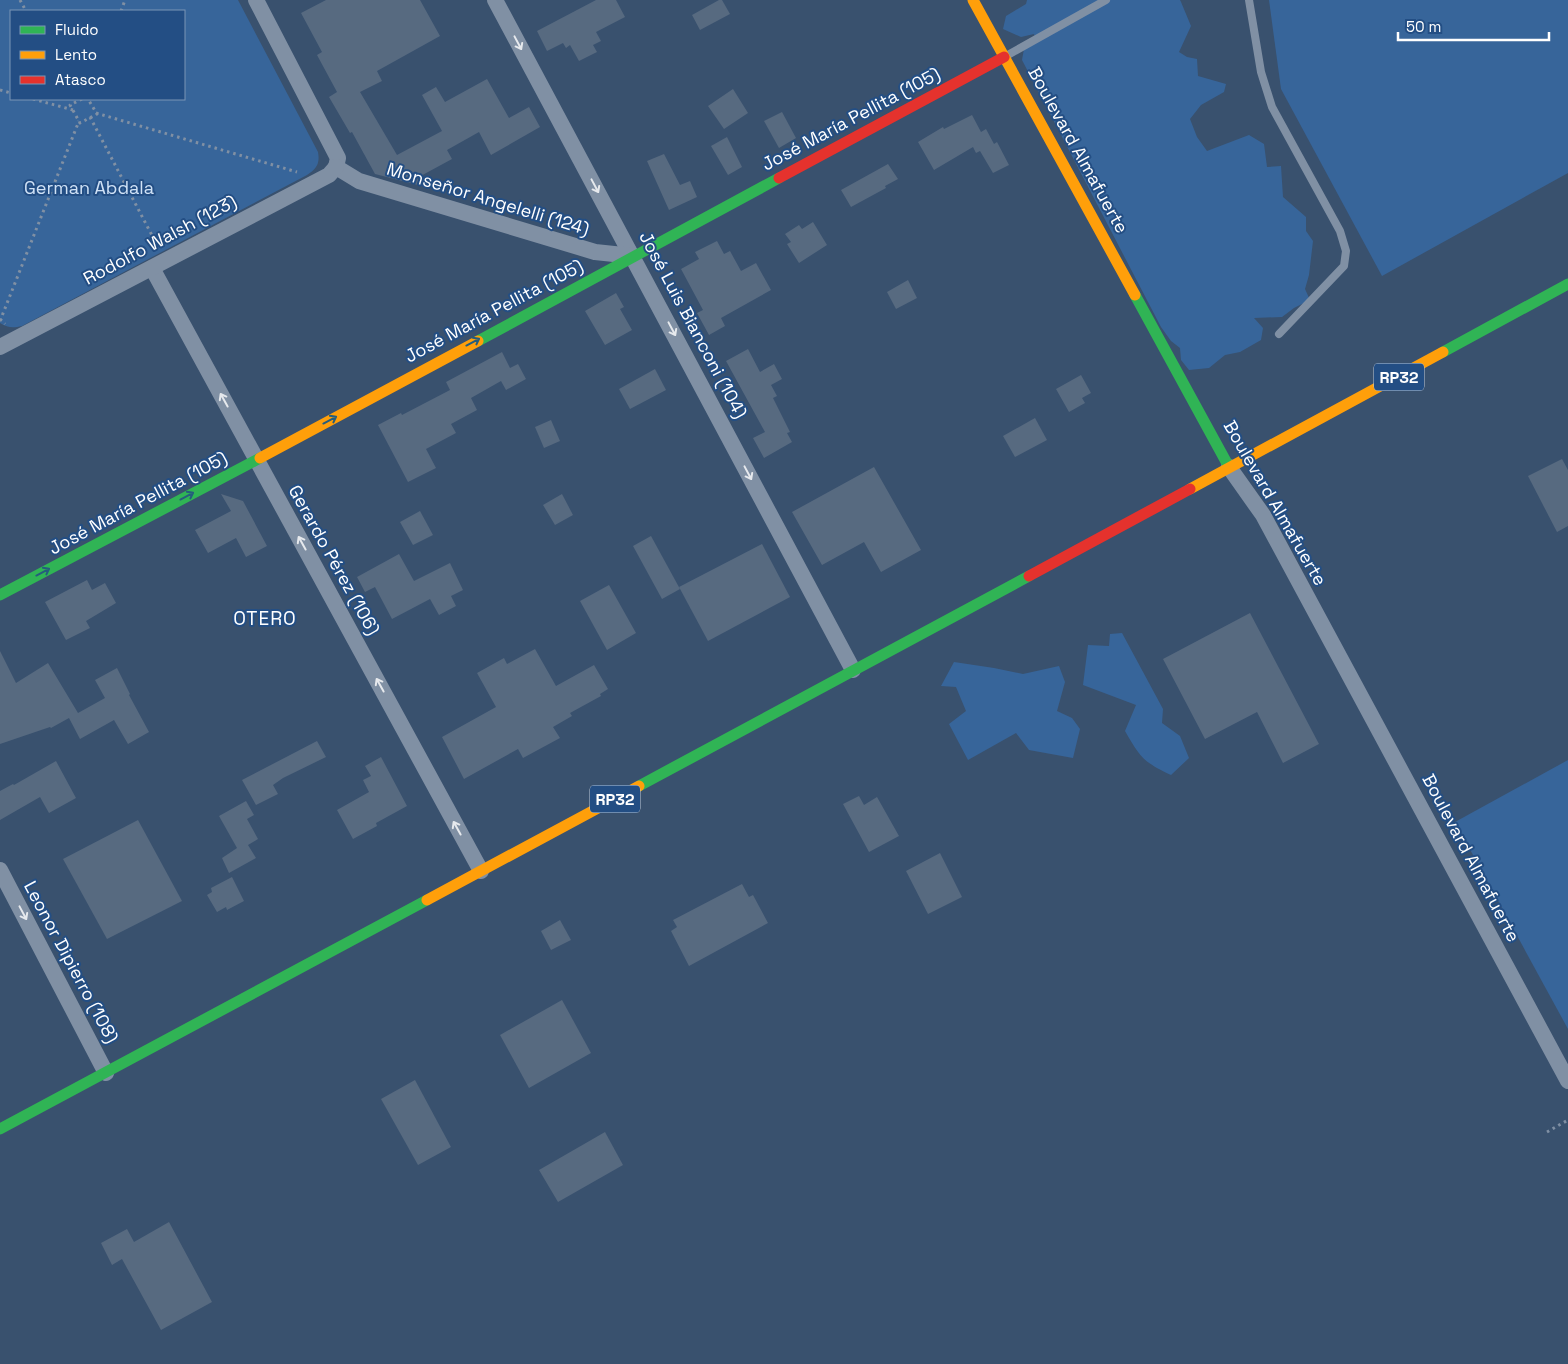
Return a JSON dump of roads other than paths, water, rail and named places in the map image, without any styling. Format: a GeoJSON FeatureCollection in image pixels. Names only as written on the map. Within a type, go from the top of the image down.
{"type":"FeatureCollection","features":[{"type":"Feature","properties":{"kind":"main road","name":"Boulevard Almafuerte"},"geometry":{"type":"LineString","coordinates":[[973,0],[1229,467]]}},
{"type":"Feature","properties":{"kind":"main road","name":"José María Pellita (105)"},"geometry":{"type":"LineString","coordinates":[[0,595],[257,460],[1004,57]]}},
{"type":"Feature","properties":{"kind":"main road","name":"RP32"},"geometry":{"type":"LineString","coordinates":[[0,1129],[1446,352],[1568,284]]}},
{"type":"Feature","properties":{"kind":"street","name":"José Luis Bianconi (104)"},"geometry":{"type":"LineString","coordinates":[[495,0],[853,670]]}},
{"type":"Feature","properties":{"kind":"street"},"geometry":{"type":"LineString","coordinates":[[260,2],[338,158],[336,167]]}},
{"type":"Feature","properties":{"kind":"street","name":"Monseñor Angelelli (124)"},"geometry":{"type":"LineString","coordinates":[[336,167],[360,182],[595,252],[633,256]]}},
{"type":"Feature","properties":{"kind":"street","name":"Rodolfo Walsh (123)"},"geometry":{"type":"LineString","coordinates":[[0,346],[329,175],[336,167]]}},
{"type":"Feature","properties":{"kind":"street","name":"Gerardo Pérez (106)"},"geometry":{"type":"LineString","coordinates":[[152,268],[481,871]]}},
{"type":"Feature","properties":{"kind":"street","name":"Boulevard Almafuerte"},"geometry":{"type":"LineString","coordinates":[[1229,467],[1263,515],[1568,1081]]}},
{"type":"Feature","properties":{"kind":"street","name":"Leonor Dipierro (108)"},"geometry":{"type":"LineString","coordinates":[[0,870],[106,1072]]}},
{"type":"Feature","properties":{"kind":"lane"},"geometry":{"type":"LineString","coordinates":[[1004,57],[1106,0]]}},
{"type":"Feature","properties":{"kind":"lane"},"geometry":{"type":"LineString","coordinates":[[1249,0],[1261,72],[1272,107],[1340,231],[1346,252],[1344,266],[1279,334]]}},
{"type":"Feature","properties":{"kind":"district","name":"OTERO"},"geometry":{"type":"Point","coordinates":[265,618]}},
{"type":"Feature","properties":{"kind":"park label","name":"German Abdala"},"geometry":{"type":"Point","coordinates":[89,188]}}]}
